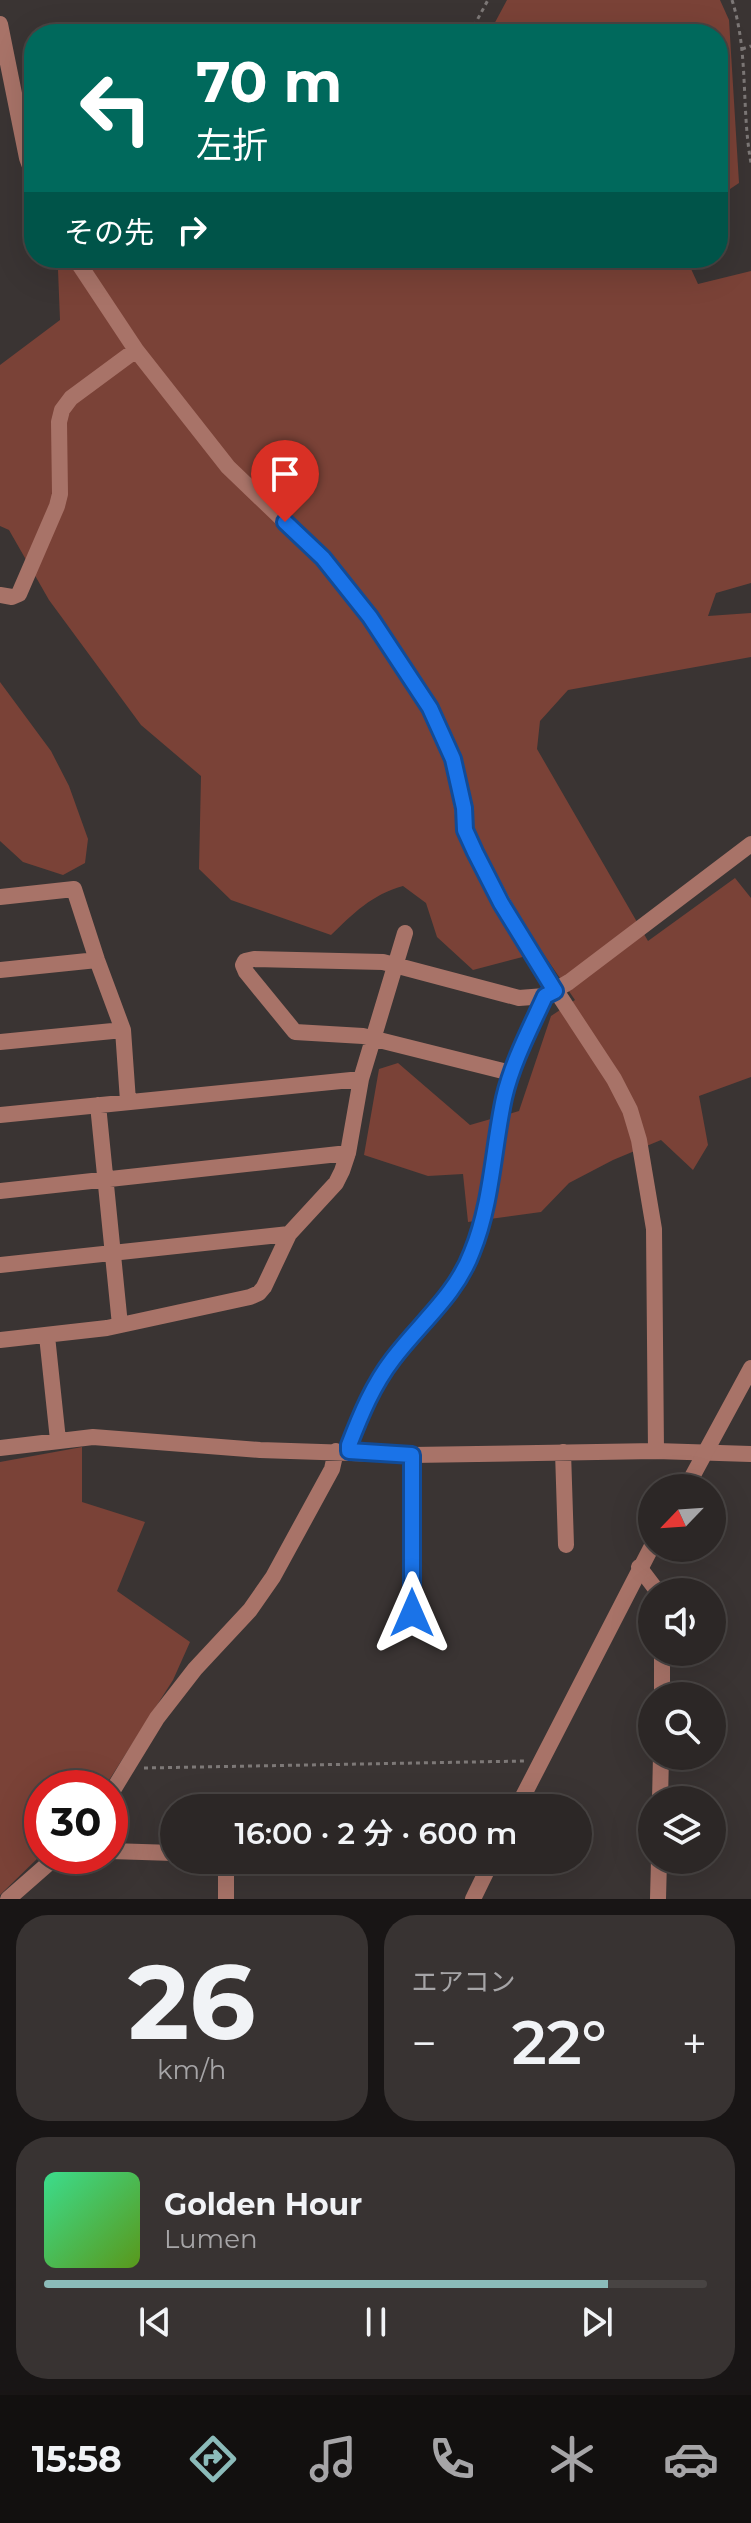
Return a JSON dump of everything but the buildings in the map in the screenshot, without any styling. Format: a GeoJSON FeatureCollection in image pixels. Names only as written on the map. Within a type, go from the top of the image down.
{"type":"FeatureCollection","features":[{"type":"Feature","properties":{"kind":"street"},"geometry":{"type":"LineString","coordinates":[[0,24],[24,143]]}},
{"type":"Feature","properties":{"kind":"street"},"geometry":{"type":"LineString","coordinates":[[82,268],[136,350],[228,467],[323,558],[370,617],[412,679],[430,708],[453,759],[464,808],[465,830],[475,852],[550,994],[614,1079],[630,1110],[639,1140],[654,1229],[656,1451]]}},
{"type":"Feature","properties":{"kind":"street"},"geometry":{"type":"LineString","coordinates":[[0,595],[12,597],[19,594],[57,506],[62,410],[71,398],[136,350]]}},
{"type":"Feature","properties":{"kind":"street"},"geometry":{"type":"LineString","coordinates":[[125,1768],[157,1718],[186,1681],[258,1599],[342,1451],[349,1445],[364,1406],[382,1375],[450,1294],[462,1274],[473,1250],[494,1168],[501,1113],[511,1073],[550,994],[751,844]]}},
{"type":"Feature","properties":{"kind":"street"},"geometry":{"type":"LineString","coordinates":[[0,897],[74,889],[123,1030],[128,1101]]}},
{"type":"Feature","properties":{"kind":"street"},"geometry":{"type":"LineString","coordinates":[[0,1340],[120,1325],[259,1293],[289,1234],[336,1183],[348,1153],[361,1079],[372,1039],[405,933]]}},
{"type":"Feature","properties":{"kind":"street"},"geometry":{"type":"LineString","coordinates":[[511,1073],[363,1036],[295,1032],[263,995],[243,965],[245,961],[254,959],[383,962],[519,998],[550,994]]}},
{"type":"Feature","properties":{"kind":"street"},"geometry":{"type":"LineString","coordinates":[[0,970],[97,960]]}},
{"type":"Feature","properties":{"kind":"street"},"geometry":{"type":"LineString","coordinates":[[0,1042],[123,1030]]}},
{"type":"Feature","properties":{"kind":"street"},"geometry":{"type":"LineString","coordinates":[[0,1115],[361,1079]]}},
{"type":"Feature","properties":{"kind":"street"},"geometry":{"type":"LineString","coordinates":[[98,1105],[120,1325]]}},
{"type":"Feature","properties":{"kind":"street"},"geometry":{"type":"LineString","coordinates":[[0,1191],[348,1153]]}},
{"type":"Feature","properties":{"kind":"street"},"geometry":{"type":"LineString","coordinates":[[0,1265],[289,1234]]}},
{"type":"Feature","properties":{"kind":"street"},"geometry":{"type":"LineString","coordinates":[[47,1336],[58,1440]]}},
{"type":"Feature","properties":{"kind":"street"},"geometry":{"type":"LineString","coordinates":[[694,1474],[751,1368]]}},
{"type":"Feature","properties":{"kind":"street"},"geometry":{"type":"LineString","coordinates":[[0,1448],[108,1437],[260,1450],[412,1455],[656,1451],[751,1454]]}},
{"type":"Feature","properties":{"kind":"street"},"geometry":{"type":"LineString","coordinates":[[563,1452],[566,1545]]}},
{"type":"Feature","properties":{"kind":"street"},"geometry":{"type":"LineString","coordinates":[[412,1455],[412,1613]]}},
{"type":"Feature","properties":{"kind":"street"},"geometry":{"type":"LineString","coordinates":[[524,1794],[642,1562]]}},
{"type":"Feature","properties":{"kind":"street"},"geometry":{"type":"LineString","coordinates":[[639,1567],[647,1578]]}},
{"type":"Feature","properties":{"kind":"street"},"geometry":{"type":"LineString","coordinates":[[128,1852],[160,1853]]}},
{"type":"Feature","properties":{"kind":"street"},"geometry":{"type":"LineString","coordinates":[[8,1899],[36,1874]]}},
{"type":"Feature","properties":{"kind":"street"},"geometry":{"type":"LineString","coordinates":[[226,1874],[226,1899]]}},
{"type":"Feature","properties":{"kind":"street"},"geometry":{"type":"LineString","coordinates":[[473,1899],[485,1874]]}},
{"type":"Feature","properties":{"kind":"street"},"geometry":{"type":"LineString","coordinates":[[658,1899],[659,1874]]}},
{"type":"Feature","properties":{"kind":"path"},"geometry":{"type":"LineString","coordinates":[[475,24],[488,0]]}},
{"type":"Feature","properties":{"kind":"path"},"geometry":{"type":"LineString","coordinates":[[732,0],[742,49],[751,163]]}},
{"type":"Feature","properties":{"kind":"path"},"geometry":{"type":"LineString","coordinates":[[742,49],[751,46]]}},
{"type":"Feature","properties":{"kind":"path"},"geometry":{"type":"LineString","coordinates":[[125,1768],[541,1760]]}},
{"type":"Feature","properties":{"kind":"shaded area"},"geometry":{"type":"Polygon","coordinates":[[[507,0],[720,0],[729,20],[739,183],[728,190],[728,24],[494,24],[507,0]]]}},
{"type":"Feature","properties":{"kind":"shaded area"},"geometry":{"type":"Polygon","coordinates":[[[691,268],[698,284],[751,271],[751,583],[716,593],[708,616],[751,613],[751,657],[568,690],[540,721],[537,749],[648,941],[735,878],[751,898],[751,1077],[699,1096],[708,1145],[693,1170],[661,1140],[569,1183],[541,1212],[468,1222],[463,1174],[428,1176],[364,1155],[379,1069],[398,1063],[470,1125],[519,1111],[551,1016],[575,1000],[542,952],[473,970],[437,937],[426,903],[403,886],[372,900],[331,935],[231,900],[199,869],[201,776],[141,725],[49,600],[9,530],[0,526],[0,365],[60,320],[58,270],[691,268]]]}},
{"type":"Feature","properties":{"kind":"shaded area"},"geometry":{"type":"Polygon","coordinates":[[[0,682],[51,751],[69,786],[88,839],[85,863],[63,875],[23,862],[0,841],[0,682]]]}},
{"type":"Feature","properties":{"kind":"shaded area"},"geometry":{"type":"Polygon","coordinates":[[[82,1447],[82,1502],[145,1522],[117,1591],[190,1642],[173,1680],[116,1770],[24,1770],[24,1872],[0,1895],[0,1462],[82,1447]]]}},
{"type":"Feature","properties":{"kind":"route"},"geometry":{"type":"LineString","coordinates":[[285,522],[323,558],[370,617],[430,708],[453,759],[464,808],[465,830],[501,903],[555,991],[545,996],[511,1073],[501,1113],[494,1168],[473,1250],[450,1294],[382,1375],[364,1406],[349,1445],[349,1451],[412,1455],[412,1613]]}}]}
